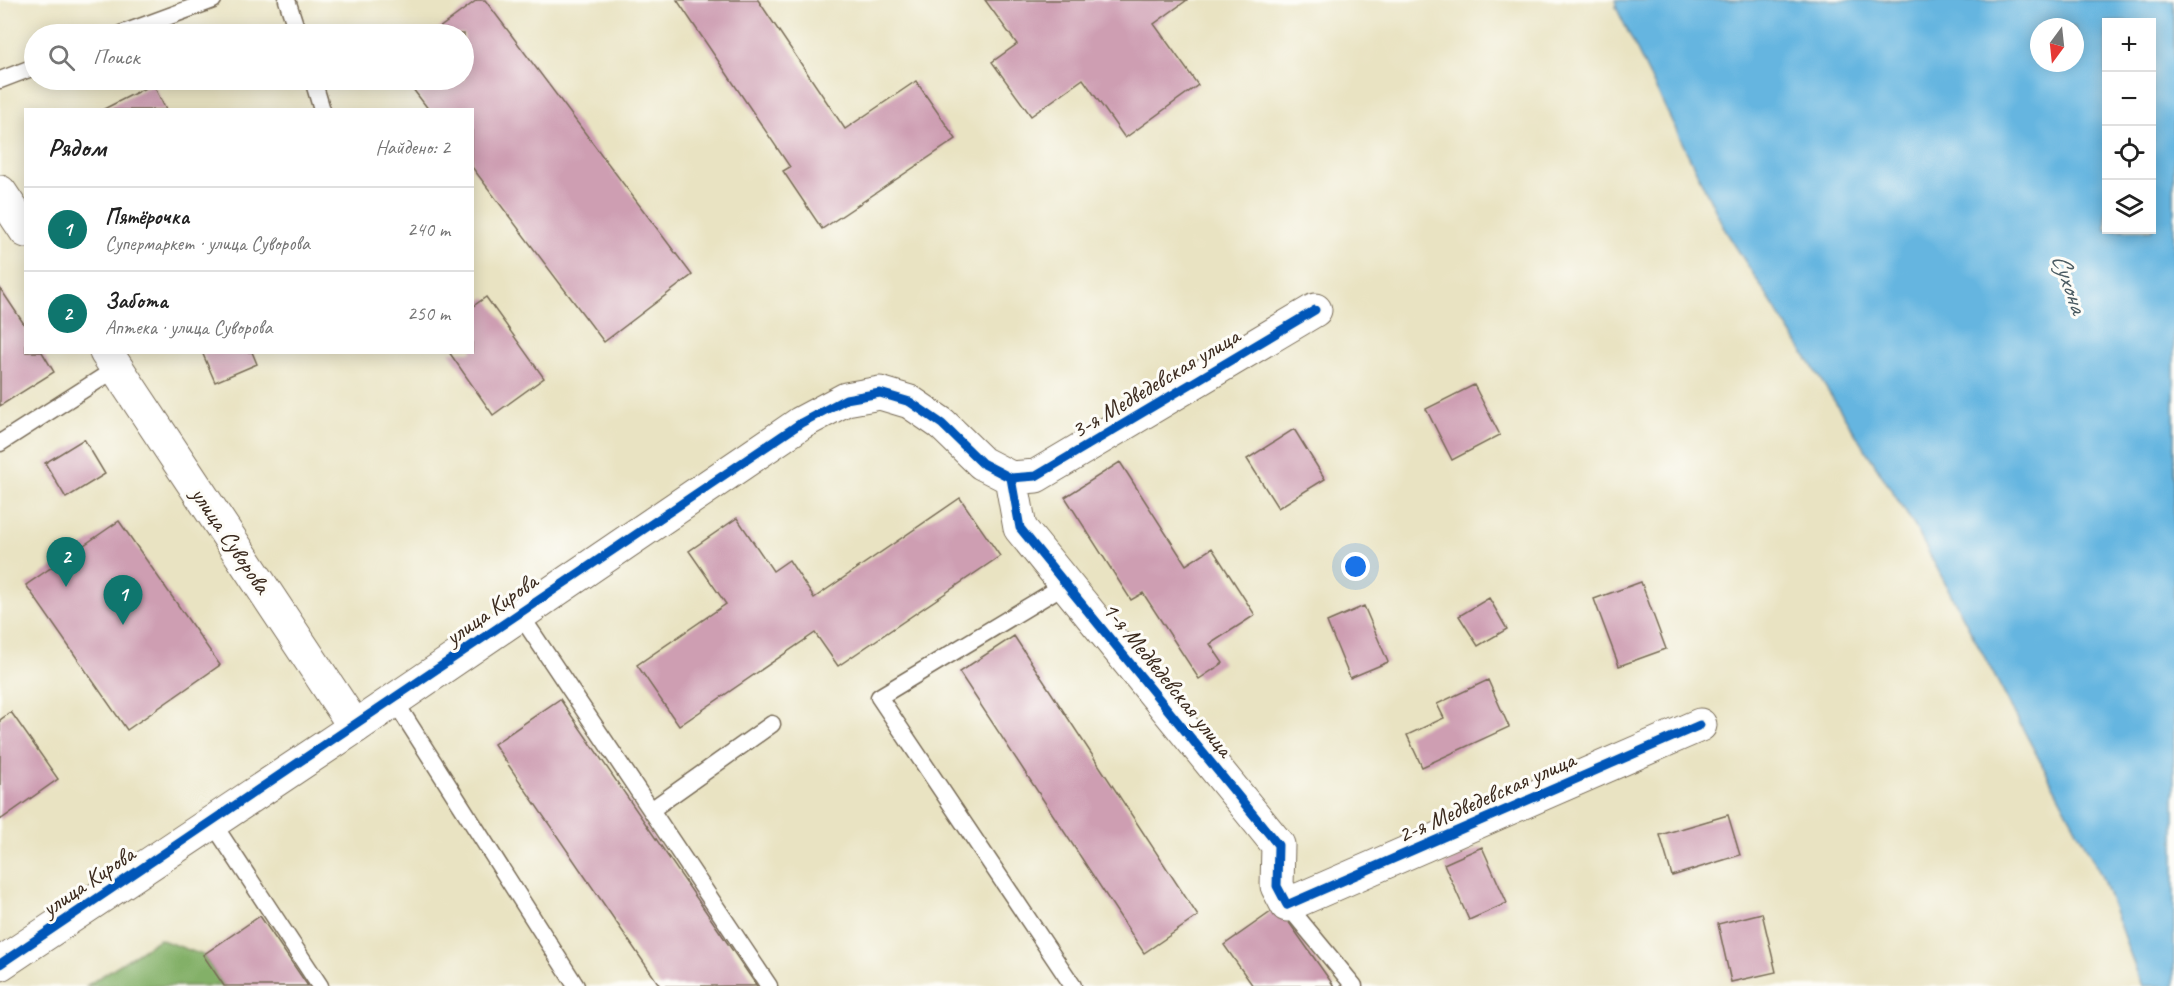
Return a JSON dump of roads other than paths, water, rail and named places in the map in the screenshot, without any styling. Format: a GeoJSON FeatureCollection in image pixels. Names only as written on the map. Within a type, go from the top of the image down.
{"type":"FeatureCollection","features":[{"type":"Feature","properties":{"kind":"street"},"geometry":{"type":"LineString","coordinates":[[0,192],[24,228]]}},
{"type":"Feature","properties":{"kind":"street","name":"3-я Медведевская улица"},"geometry":{"type":"LineString","coordinates":[[1011,478],[1036,476],[1315,310]]}},
{"type":"Feature","properties":{"kind":"street","name":"улица Суворова"},"geometry":{"type":"LineString","coordinates":[[112,360],[355,727]]}},
{"type":"Feature","properties":{"kind":"street","name":"улица Кирова"},"geometry":{"type":"LineString","coordinates":[[0,964],[355,727],[519,613],[801,423],[846,399],[880,393],[910,402],[942,424],[982,463],[1011,478]]}},
{"type":"Feature","properties":{"kind":"street","name":"1-я Медведевская улица"},"geometry":{"type":"LineString","coordinates":[[1011,478],[1020,528],[1278,845],[1277,886],[1287,905]]}},
{"type":"Feature","properties":{"kind":"street","name":"2-я Медведевская улица"},"geometry":{"type":"LineString","coordinates":[[1287,905],[1700,725]]}},
{"type":"Feature","properties":{"kind":"lane"},"geometry":{"type":"LineString","coordinates":[[148,24],[213,0]]}},
{"type":"Feature","properties":{"kind":"lane"},"geometry":{"type":"LineString","coordinates":[[287,0],[295,24]]}},
{"type":"Feature","properties":{"kind":"lane"},"geometry":{"type":"LineString","coordinates":[[0,80],[24,71]]}},
{"type":"Feature","properties":{"kind":"lane"},"geometry":{"type":"LineString","coordinates":[[316,90],[321,108]]}},
{"type":"Feature","properties":{"kind":"lane"},"geometry":{"type":"LineString","coordinates":[[0,442],[112,360]]}},
{"type":"Feature","properties":{"kind":"lane"},"geometry":{"type":"LineString","coordinates":[[1066,584],[879,697],[1073,986]]}},
{"type":"Feature","properties":{"kind":"lane"},"geometry":{"type":"LineString","coordinates":[[519,613],[770,986]]}},
{"type":"Feature","properties":{"kind":"lane"},"geometry":{"type":"LineString","coordinates":[[394,700],[576,986]]}},
{"type":"Feature","properties":{"kind":"lane"},"geometry":{"type":"LineString","coordinates":[[651,810],[772,724]]}},
{"type":"Feature","properties":{"kind":"lane"},"geometry":{"type":"LineString","coordinates":[[212,822],[320,986]]}},
{"type":"Feature","properties":{"kind":"lane"},"geometry":{"type":"LineString","coordinates":[[1287,905],[1354,986]]}},
{"type":"Feature","properties":{"kind":"water","name":"Сухона"},"geometry":{"type":"Polygon","coordinates":[[[1616,0],[2174,0],[2174,986],[2142,986],[2101,875],[1915,527],[1725,230],[1616,7],[1616,0]]]}},
{"type":"Feature","properties":{"kind":"place","name":"Забота"},"geometry":{"type":"Point","coordinates":[66,587]}},
{"type":"Feature","properties":{"kind":"place","name":"Пятёрочка"},"geometry":{"type":"Point","coordinates":[123,625]}}]}
